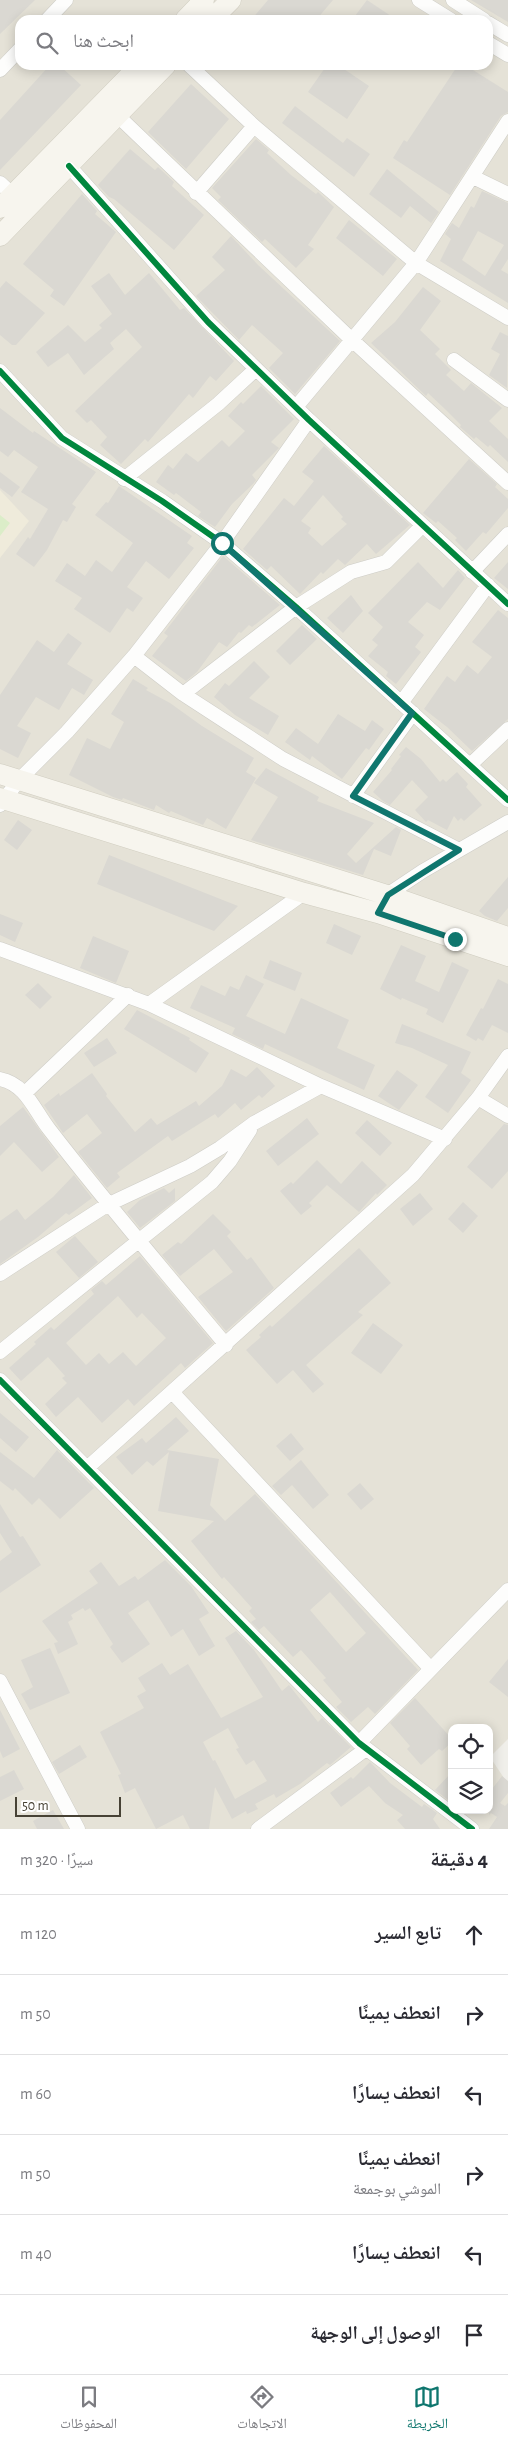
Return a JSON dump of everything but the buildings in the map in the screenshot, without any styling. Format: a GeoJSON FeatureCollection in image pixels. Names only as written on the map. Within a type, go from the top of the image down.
{"type":"FeatureCollection","features":[{"type":"Feature","properties":{"kind":"main road"},"geometry":{"type":"LineString","coordinates":[[191,15],[204,6],[231,0]]}},
{"type":"Feature","properties":{"kind":"main road"},"geometry":{"type":"LineString","coordinates":[[4,195],[135,70]]}},
{"type":"Feature","properties":{"kind":"main road"},"geometry":{"type":"LineString","coordinates":[[0,236],[161,70]]}},
{"type":"Feature","properties":{"kind":"main road"},"geometry":{"type":"LineString","coordinates":[[0,774],[383,904],[508,956]]}},
{"type":"Feature","properties":{"kind":"main road"},"geometry":{"type":"LineString","coordinates":[[1,801],[304,893],[383,904],[508,937]]}},
{"type":"Feature","properties":{"kind":"street"},"geometry":{"type":"LineString","coordinates":[[52,15],[66,0]]}},
{"type":"Feature","properties":{"kind":"street"},"geometry":{"type":"LineString","coordinates":[[419,0],[441,6]]}},
{"type":"Feature","properties":{"kind":"street"},"geometry":{"type":"LineString","coordinates":[[453,0],[476,15]]}},
{"type":"Feature","properties":{"kind":"street"},"geometry":{"type":"LineString","coordinates":[[493,26],[508,35]]}},
{"type":"Feature","properties":{"kind":"street"},"geometry":{"type":"LineString","coordinates":[[493,46],[508,55]]}},
{"type":"Feature","properties":{"kind":"street"},"geometry":{"type":"LineString","coordinates":[[0,70],[15,54]]}},
{"type":"Feature","properties":{"kind":"street"},"geometry":{"type":"LineString","coordinates":[[194,70],[254,126],[416,263],[508,318]]}},
{"type":"Feature","properties":{"kind":"street"},"geometry":{"type":"LineString","coordinates":[[118,116],[196,193],[508,484]]}},
{"type":"Feature","properties":{"kind":"street"},"geometry":{"type":"LineString","coordinates":[[296,407],[416,263],[508,121]]}},
{"type":"Feature","properties":{"kind":"street"},"geometry":{"type":"LineString","coordinates":[[196,193],[254,126]]}},
{"type":"Feature","properties":{"kind":"street"},"geometry":{"type":"LineString","coordinates":[[69,166],[208,322],[309,420],[508,604]]}},
{"type":"Feature","properties":{"kind":"street"},"geometry":{"type":"LineString","coordinates":[[473,177],[508,194]]}},
{"type":"Feature","properties":{"kind":"street"},"geometry":{"type":"LineString","coordinates":[[454,360],[508,400]]}},
{"type":"Feature","properties":{"kind":"street"},"geometry":{"type":"LineString","coordinates":[[124,479],[218,404],[256,369]]}},
{"type":"Feature","properties":{"kind":"street"},"geometry":{"type":"LineString","coordinates":[[0,371],[62,438],[124,479],[162,501],[222,543],[296,607],[508,800]]}},
{"type":"Feature","properties":{"kind":"street"},"geometry":{"type":"LineString","coordinates":[[1,801],[67,732],[134,656],[222,543],[309,420]]}},
{"type":"Feature","properties":{"kind":"street"},"geometry":{"type":"LineString","coordinates":[[183,694],[296,607],[351,572],[386,562],[422,526]]}},
{"type":"Feature","properties":{"kind":"street"},"geometry":{"type":"LineString","coordinates":[[472,572],[508,534]]}},
{"type":"Feature","properties":{"kind":"street"},"geometry":{"type":"LineString","coordinates":[[401,703],[488,585]]}},
{"type":"Feature","properties":{"kind":"street"},"geometry":{"type":"LineString","coordinates":[[134,656],[183,694],[283,759],[459,850]]}},
{"type":"Feature","properties":{"kind":"street"},"geometry":{"type":"LineString","coordinates":[[353,796],[412,713]]}},
{"type":"Feature","properties":{"kind":"street"},"geometry":{"type":"LineString","coordinates":[[470,765],[508,730]]}},
{"type":"Feature","properties":{"kind":"street"},"geometry":{"type":"LineString","coordinates":[[383,904],[459,850],[508,822]]}},
{"type":"Feature","properties":{"kind":"street"},"geometry":{"type":"LineString","coordinates":[[149,1004],[304,893]]}},
{"type":"Feature","properties":{"kind":"street"},"geometry":{"type":"LineString","coordinates":[[0,949],[128,995],[321,1086],[445,1139]]}},
{"type":"Feature","properties":{"kind":"street"},"geometry":{"type":"LineString","coordinates":[[25,1093],[128,995]]}},
{"type":"Feature","properties":{"kind":"street"},"geometry":{"type":"LineString","coordinates":[[87,1468],[173,1393],[413,1175],[478,1098],[508,1056]]}},
{"type":"Feature","properties":{"kind":"street"},"geometry":{"type":"LineString","coordinates":[[0,1079],[13,1082],[25,1093],[45,1124],[107,1205],[226,1345]]}},
{"type":"Feature","properties":{"kind":"street"},"geometry":{"type":"LineString","coordinates":[[0,1274],[107,1205],[190,1166],[220,1148],[254,1123],[321,1086]]}},
{"type":"Feature","properties":{"kind":"street"},"geometry":{"type":"LineString","coordinates":[[478,1098],[508,1116]]}},
{"type":"Feature","properties":{"kind":"street"},"geometry":{"type":"LineString","coordinates":[[0,1352],[140,1242],[212,1182],[242,1144],[254,1123]]}},
{"type":"Feature","properties":{"kind":"street"},"geometry":{"type":"LineString","coordinates":[[0,1380],[362,1746],[472,1829]]}},
{"type":"Feature","properties":{"kind":"street"},"geometry":{"type":"LineString","coordinates":[[173,1393],[430,1668]]}},
{"type":"Feature","properties":{"kind":"street"},"geometry":{"type":"LineString","coordinates":[[258,1829],[362,1746],[430,1668],[508,1590]]}},
{"type":"Feature","properties":{"kind":"street"},"geometry":{"type":"LineString","coordinates":[[0,1681],[78,1829]]}},
{"type":"Feature","properties":{"kind":"shaded area"},"geometry":{"type":"Polygon","coordinates":[[[0,0],[508,0],[508,1739],[493,1754],[493,1724],[448,1724],[448,1814],[493,1814],[493,1762],[508,1784],[508,1829],[0,1829],[0,0]]]}},
{"type":"Feature","properties":{"kind":"shaded area"},"geometry":{"type":"Polygon","coordinates":[[[0,490],[29,521],[0,558],[0,490]]]}},
{"type":"Feature","properties":{"kind":"green space"},"geometry":{"type":"Polygon","coordinates":[[[0,515],[10,523],[0,536],[0,515]]]}},
{"type":"Feature","properties":{"kind":"cycle path"},"geometry":{"type":"LineString","coordinates":[[69,166],[208,322],[309,420],[508,604]]}},
{"type":"Feature","properties":{"kind":"cycle path"},"geometry":{"type":"LineString","coordinates":[[0,371],[62,438],[162,501],[222,543],[296,607],[508,800]]}},
{"type":"Feature","properties":{"kind":"cycle path"},"geometry":{"type":"LineString","coordinates":[[0,1380],[359,1743],[472,1829]]}},
{"type":"Feature","properties":{"kind":"route"},"geometry":{"type":"LineString","coordinates":[[222,543],[296,607],[412,713],[353,796],[459,850],[388,895],[378,913],[455,939]]}}]}
